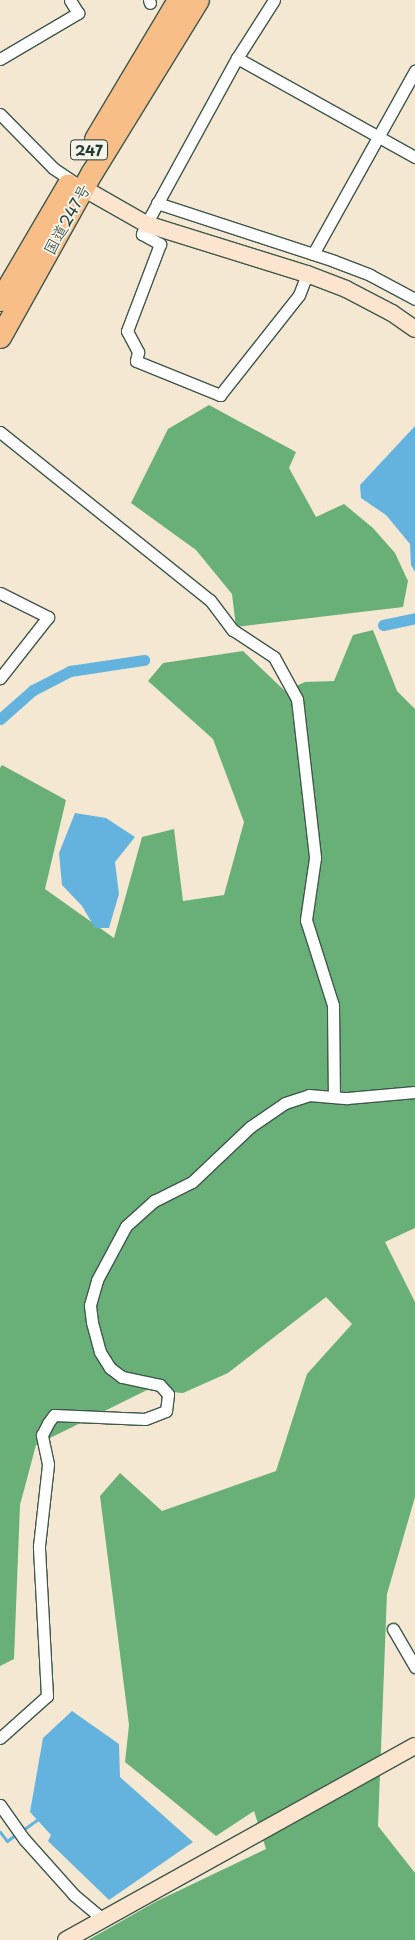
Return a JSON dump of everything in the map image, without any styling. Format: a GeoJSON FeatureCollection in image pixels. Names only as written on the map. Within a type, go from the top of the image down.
{"type":"FeatureCollection","features":[{"type":"Feature","properties":{"kind":"highway","name":"国道247号"},"geometry":{"type":"LineString","coordinates":[[0,337],[77,184],[178,0]]}},
{"type":"Feature","properties":{"kind":"highway","name":"国道247号"},"geometry":{"type":"LineString","coordinates":[[0,300],[198,0]]}},
{"type":"Feature","properties":{"kind":"street"},"geometry":{"type":"LineString","coordinates":[[0,59],[78,13],[70,0]]}},
{"type":"Feature","properties":{"kind":"street"},"geometry":{"type":"LineString","coordinates":[[274,0],[237,58],[157,203],[142,234],[160,244],[127,331],[138,352],[136,361],[220,395],[298,295],[307,274]]}},
{"type":"Feature","properties":{"kind":"street"},"geometry":{"type":"LineString","coordinates":[[237,58],[415,156]]}},
{"type":"Feature","properties":{"kind":"street"},"geometry":{"type":"LineString","coordinates":[[313,254],[415,71]]}},
{"type":"Feature","properties":{"kind":"street"},"geometry":{"type":"LineString","coordinates":[[1,118],[53,168],[146,224],[307,274],[392,313],[415,329]]}},
{"type":"Feature","properties":{"kind":"street"},"geometry":{"type":"LineString","coordinates":[[157,203],[370,274],[415,299]]}},
{"type":"Feature","properties":{"kind":"street"},"geometry":{"type":"LineString","coordinates":[[0,432],[210,600],[233,630],[274,657],[297,699],[315,858],[306,920],[333,1005],[334,1096]]}},
{"type":"Feature","properties":{"kind":"street"},"geometry":{"type":"LineString","coordinates":[[0,593],[48,617],[0,678]]}},
{"type":"Feature","properties":{"kind":"street"},"geometry":{"type":"LineString","coordinates":[[0,1738],[48,1696],[39,1546],[48,1464],[42,1435],[48,1423],[54,1415],[145,1418],[166,1411],[168,1394],[160,1385],[122,1377],[110,1368],[100,1352],[92,1322],[90,1305],[97,1280],[126,1226],[144,1208],[192,1182],[274,1109],[309,1095],[334,1096],[415,1092]]}},
{"type":"Feature","properties":{"kind":"street"},"geometry":{"type":"LineString","coordinates":[[393,1629],[415,1666]]}},
{"type":"Feature","properties":{"kind":"street"},"geometry":{"type":"LineString","coordinates":[[66,1940],[415,1746]]}},
{"type":"Feature","properties":{"kind":"street"},"geometry":{"type":"LineString","coordinates":[[0,1805],[24,1839],[74,1895],[104,1920]]}},
{"type":"Feature","properties":{"kind":"green space"},"geometry":{"type":"Polygon","coordinates":[[[209,405],[296,452],[289,468],[316,517],[344,504],[373,528],[395,553],[408,581],[403,607],[236,627],[232,594],[196,550],[131,503],[168,429],[209,405]]]}},
{"type":"Feature","properties":{"kind":"green space"},"geometry":{"type":"Polygon","coordinates":[[[373,630],[397,691],[415,709],[415,1228],[385,1242],[415,1302],[415,1497],[387,1594],[378,1826],[415,1873],[415,1940],[88,1940],[157,1901],[266,1849],[254,1811],[216,1836],[125,1762],[129,1725],[100,1496],[120,1473],[162,1511],[276,1471],[307,1374],[352,1324],[326,1297],[228,1373],[183,1393],[147,1390],[36,1445],[20,1505],[14,1659],[0,1666],[0,768],[2,765],[66,800],[45,889],[114,938],[142,837],[174,829],[183,901],[224,895],[244,822],[213,739],[148,681],[163,663],[243,651],[285,691],[305,682],[334,681],[353,635],[373,630]]]}},
{"type":"Feature","properties":{"kind":"water"},"geometry":{"type":"Polygon","coordinates":[[[415,426],[415,572],[411,565],[410,544],[386,515],[361,498],[360,485],[415,426]]]}},
{"type":"Feature","properties":{"kind":"water"},"geometry":{"type":"Polygon","coordinates":[[[75,813],[106,818],[135,837],[115,862],[119,894],[109,928],[95,928],[82,906],[62,885],[59,853],[75,813]]]}},
{"type":"Feature","properties":{"kind":"water"},"geometry":{"type":"Polygon","coordinates":[[[72,1711],[119,1744],[120,1777],[193,1842],[109,1900],[48,1841],[51,1835],[30,1812],[43,1738],[72,1711]]]}},
{"type":"Feature","properties":{"kind":"waterway"},"geometry":{"type":"LineString","coordinates":[[383,625],[415,618]]}},
{"type":"Feature","properties":{"kind":"waterway"},"geometry":{"type":"LineString","coordinates":[[0,719],[33,690],[70,671],[144,660]]}},
{"type":"Feature","properties":{"kind":"waterway"},"geometry":{"type":"LineString","coordinates":[[24,1829],[37,1820]]}},
{"type":"Feature","properties":{"kind":"waterway"},"geometry":{"type":"LineString","coordinates":[[0,1832],[7,1841],[15,1835]]}}]}
